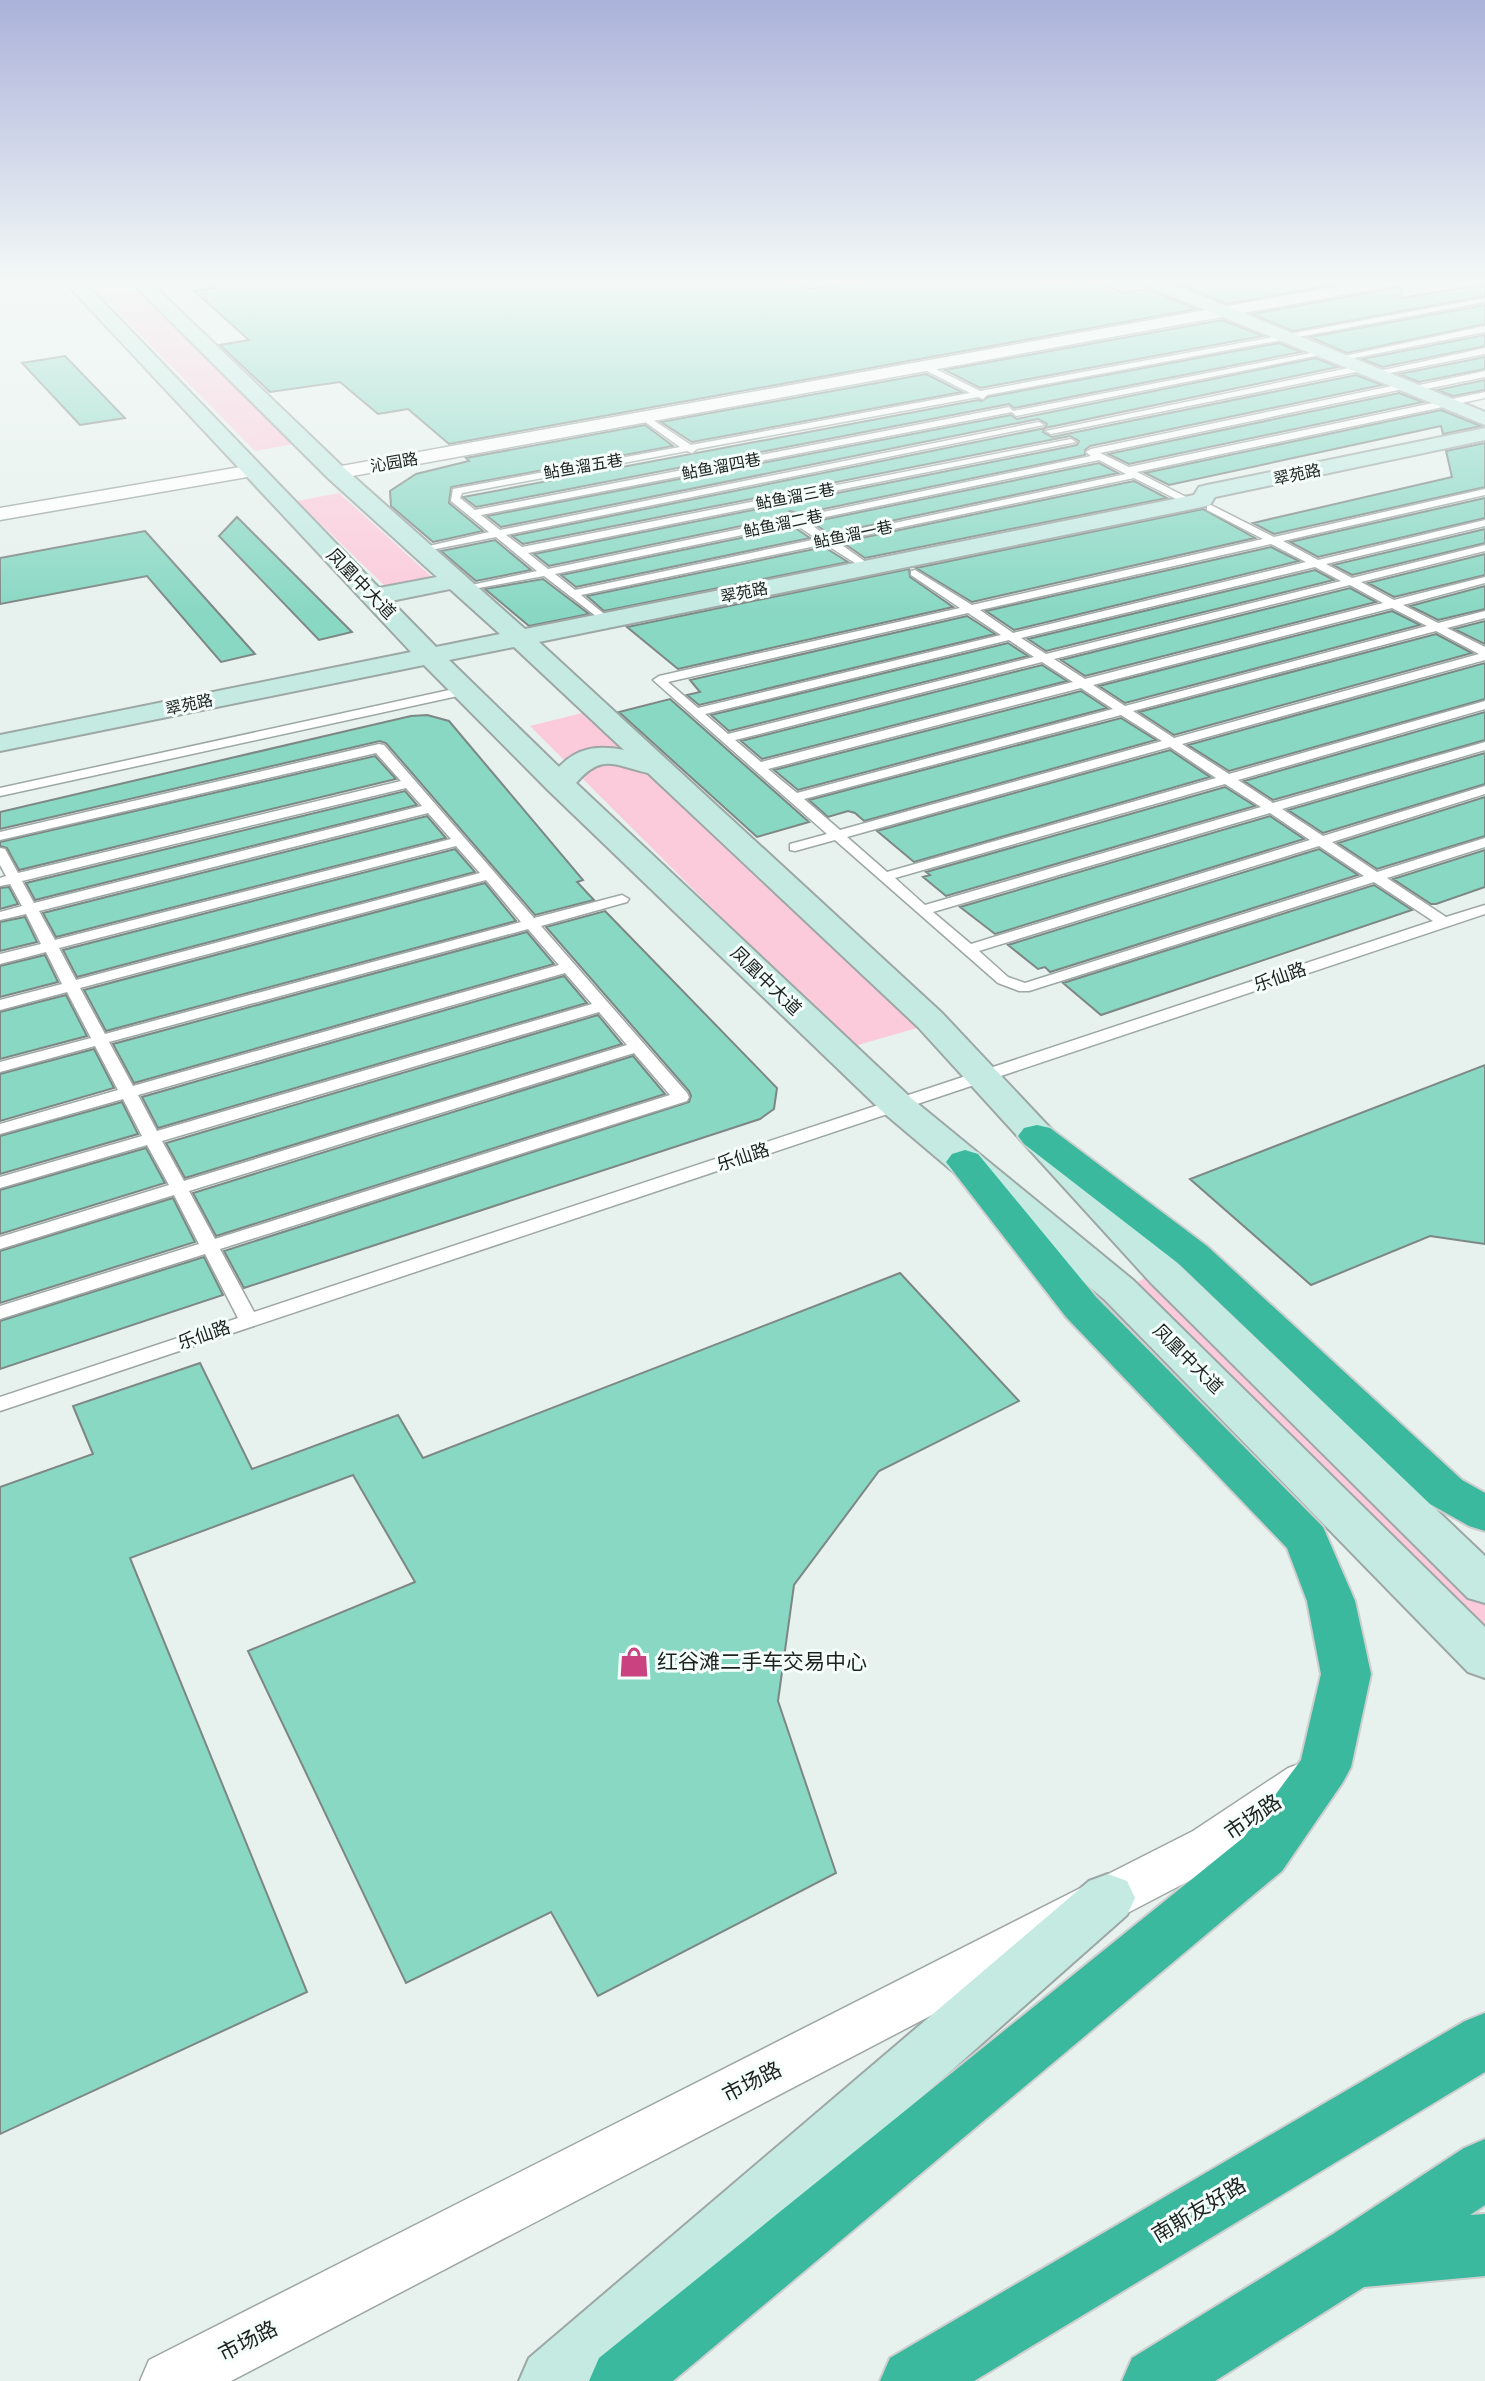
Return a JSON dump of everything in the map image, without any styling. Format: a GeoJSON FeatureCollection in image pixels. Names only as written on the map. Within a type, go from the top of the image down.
{"type":"FeatureCollection","features":[{"type":"Feature","properties":{"kind":"highway"},"geometry":{"type":"LineString","coordinates":[[1037,1136],[1193,1255],[1447,1492],[1485,1514]]}},
{"type":"Feature","properties":{"kind":"highway"},"geometry":{"type":"LineString","coordinates":[[622,2381],[1263,1854],[1325,1768],[1346,1674],[1331,1601],[1307,1539],[1081,1307],[965,1162]]}},
{"type":"Feature","properties":{"kind":"highway","name":"南斯友好路"},"geometry":{"type":"LineString","coordinates":[[913,2381],[1485,2040]]}},
{"type":"Feature","properties":{"kind":"highway"},"geometry":{"type":"LineString","coordinates":[[1156,2381],[1355,2256],[1485,2169]]}},
{"type":"Feature","properties":{"kind":"highway"},"geometry":{"type":"LineString","coordinates":[[1355,2256],[1485,2245]]}},
{"type":"Feature","properties":{"kind":"main road","name":"凤凰中大道"},"geometry":{"type":"LineString","coordinates":[[176,390],[445,672],[559,785],[898,1106],[1119,1290],[1485,1658]]}},
{"type":"Feature","properties":{"kind":"main road"},"geometry":{"type":"LineString","coordinates":[[251,390],[336,473],[527,645],[930,1020],[1164,1274],[1485,1585]]}},
{"type":"Feature","properties":{"kind":"main road"},"geometry":{"type":"LineString","coordinates":[[1416,390],[1485,419]]}},
{"type":"Feature","properties":{"kind":"main road","name":"翠苑路"},"geometry":{"type":"LineString","coordinates":[[0,764],[445,672],[605,620],[1202,500],[1207,492],[1485,434]]}},
{"type":"Feature","properties":{"kind":"main road","name":"翠苑路"},"geometry":{"type":"LineString","coordinates":[[527,645],[915,573],[1485,450]]}},
{"type":"Feature","properties":{"kind":"main road"},"geometry":{"type":"LineString","coordinates":[[374,597],[461,585]]}},
{"type":"Feature","properties":{"kind":"main road","name":"翠苑路"},"geometry":{"type":"LineString","coordinates":[[0,743],[445,672]]}},
{"type":"Feature","properties":{"kind":"main road"},"geometry":{"type":"LineString","coordinates":[[559,785],[580,761],[602,754],[657,766]]}},
{"type":"Feature","properties":{"kind":"main road"},"geometry":{"type":"LineString","coordinates":[[552,2381],[1108,1898]]}},
{"type":"Feature","properties":{"kind":"street","name":"沁园路"},"geometry":{"type":"LineString","coordinates":[[336,473],[792,390]]}},
{"type":"Feature","properties":{"kind":"street"},"geometry":{"type":"LineString","coordinates":[[0,514],[252,471]]}},
{"type":"Feature","properties":{"kind":"street","name":"市场路"},"geometry":{"type":"LineString","coordinates":[[170,2381],[1210,1846],[1325,1768]]}},
{"type":"Feature","properties":{"kind":"lane"},"geometry":{"type":"LineString","coordinates":[[971,390],[1188,502]]}},
{"type":"Feature","properties":{"kind":"lane","name":"鲇鱼溜五巷"},"geometry":{"type":"LineString","coordinates":[[605,620],[455,499],[457,491],[1000,390]]}},
{"type":"Feature","properties":{"kind":"lane","name":"鲇鱼溜四巷"},"geometry":{"type":"LineString","coordinates":[[473,513],[1136,390]]}},
{"type":"Feature","properties":{"kind":"lane"},"geometry":{"type":"LineString","coordinates":[[1051,431],[1268,390]]}},
{"type":"Feature","properties":{"kind":"lane","name":"鲇鱼溜二巷"},"geometry":{"type":"LineString","coordinates":[[461,585],[545,572],[796,520],[1394,390]]}},
{"type":"Feature","properties":{"kind":"lane","name":"鲇鱼溜一巷"},"geometry":{"type":"LineString","coordinates":[[572,593],[1485,396]]}},
{"type":"Feature","properties":{"kind":"lane"},"geometry":{"type":"LineString","coordinates":[[644,417],[866,567]]}},
{"type":"Feature","properties":{"kind":"lane"},"geometry":{"type":"LineString","coordinates":[[421,549],[1039,425]]}},
{"type":"Feature","properties":{"kind":"lane","name":"鲇鱼溜三巷"},"geometry":{"type":"LineString","coordinates":[[520,551],[1070,442]]}},
{"type":"Feature","properties":{"kind":"lane"},"geometry":{"type":"LineString","coordinates":[[1485,492],[659,680],[1003,980],[1024,988],[1485,842]]}},
{"type":"Feature","properties":{"kind":"lane"},"geometry":{"type":"LineString","coordinates":[[1211,508],[1485,654]]}},
{"type":"Feature","properties":{"kind":"lane"},"geometry":{"type":"LineString","coordinates":[[696,712],[1485,523]]}},
{"type":"Feature","properties":{"kind":"lane"},"geometry":{"type":"LineString","coordinates":[[726,738],[1485,548]]}},
{"type":"Feature","properties":{"kind":"lane"},"geometry":{"type":"LineString","coordinates":[[915,573],[1444,922]]}},
{"type":"Feature","properties":{"kind":"lane"},"geometry":{"type":"LineString","coordinates":[[759,767],[1485,580]]}},
{"type":"Feature","properties":{"kind":"lane"},"geometry":{"type":"LineString","coordinates":[[794,798],[1485,614]]}},
{"type":"Feature","properties":{"kind":"lane"},"geometry":{"type":"LineString","coordinates":[[795,847],[1485,654]]}},
{"type":"Feature","properties":{"kind":"lane"},"geometry":{"type":"LineString","coordinates":[[0,792],[445,672]]}},
{"type":"Feature","properties":{"kind":"lane"},"geometry":{"type":"LineString","coordinates":[[884,877],[1485,705]]}},
{"type":"Feature","properties":{"kind":"lane"},"geometry":{"type":"LineString","coordinates":[[923,910],[1485,746]]}},
{"type":"Feature","properties":{"kind":"lane"},"geometry":{"type":"LineString","coordinates":[[0,836],[379,748],[681,1097],[0,1313]]}},
{"type":"Feature","properties":{"kind":"lane"},"geometry":{"type":"LineString","coordinates":[[7,880],[410,783]]}},
{"type":"Feature","properties":{"kind":"lane"},"geometry":{"type":"LineString","coordinates":[[968,950],[1485,790]]}},
{"type":"Feature","properties":{"kind":"lane"},"geometry":{"type":"LineString","coordinates":[[0,916],[432,808]]}},
{"type":"Feature","properties":{"kind":"lane"},"geometry":{"type":"LineString","coordinates":[[0,959],[460,841]]}},
{"type":"Feature","properties":{"kind":"lane"},"geometry":{"type":"LineString","coordinates":[[0,852],[7,880],[30,909],[249,1320]]}},
{"type":"Feature","properties":{"kind":"lane"},"geometry":{"type":"LineString","coordinates":[[0,1005],[489,875]]}},
{"type":"Feature","properties":{"kind":"lane"},"geometry":{"type":"LineString","coordinates":[[0,1068],[622,899]]}},
{"type":"Feature","properties":{"kind":"lane","name":"乐仙路"},"geometry":{"type":"LineString","coordinates":[[0,1404],[1485,909]]}},
{"type":"Feature","properties":{"kind":"lane"},"geometry":{"type":"LineString","coordinates":[[0,1129],[569,967]]}},
{"type":"Feature","properties":{"kind":"lane"},"geometry":{"type":"LineString","coordinates":[[0,1183],[602,1006]]}},
{"type":"Feature","properties":{"kind":"lane"},"geometry":{"type":"LineString","coordinates":[[0,1243],[637,1046]]}},
{"type":"Feature","properties":{"kind":"shaded area"},"geometry":{"type":"Polygon","coordinates":[[[195,390],[245,390],[300,443],[255,451],[195,390]]]}},
{"type":"Feature","properties":{"kind":"shaded area"},"geometry":{"type":"Polygon","coordinates":[[[339,493],[433,578],[387,588],[297,501],[339,493]]]}},
{"type":"Feature","properties":{"kind":"shaded area"},"geometry":{"type":"Polygon","coordinates":[[[586,712],[924,1026],[851,1047],[530,726],[586,712]]]}},
{"type":"Feature","properties":{"kind":"shaded area"},"geometry":{"type":"Polygon","coordinates":[[[1148,1276],[1485,1601],[1485,1628],[1132,1285],[1148,1276]]]}},
{"type":"Feature","properties":{"kind":"building"},"geometry":{"type":"Polygon","coordinates":[[[47,390],[98,390],[125,418],[80,425],[47,390]]]}},
{"type":"Feature","properties":{"kind":"building"},"geometry":{"type":"Polygon","coordinates":[[[350,390],[747,390],[449,444],[408,409],[378,414],[350,390]]]}},
{"type":"Feature","properties":{"kind":"building"},"geometry":{"type":"Polygon","coordinates":[[[837,390],[962,392],[692,442],[661,422],[837,390]]]}},
{"type":"Feature","properties":{"kind":"building"},"geometry":{"type":"Polygon","coordinates":[[[1025,390],[1106,390],[1014,408],[1009,404],[476,507],[463,497],[982,401],[988,397],[1025,390]]]}},
{"type":"Feature","properties":{"kind":"building"},"geometry":{"type":"Polygon","coordinates":[[[1159,390],[1227,390],[1045,428],[1047,424],[1038,419],[501,527],[487,516],[1011,415],[1017,419],[1159,390]]]}},
{"type":"Feature","properties":{"kind":"building"},"geometry":{"type":"Polygon","coordinates":[[[1282,390],[1358,390],[1090,446],[1085,450],[1085,455],[799,514],[790,511],[784,517],[549,566],[534,554],[1077,445],[1079,441],[1070,436],[523,544],[512,536],[1045,428],[1043,432],[1052,437],[1282,390]]]}},
{"type":"Feature","properties":{"kind":"building"},"geometry":{"type":"Polygon","coordinates":[[[1437,390],[1484,390],[1453,396],[1437,390]]]}},
{"type":"Feature","properties":{"kind":"building"},"geometry":{"type":"Polygon","coordinates":[[[1399,393],[1423,402],[1129,464],[1108,454],[1399,393]]]}},
{"type":"Feature","properties":{"kind":"building"},"geometry":{"type":"Polygon","coordinates":[[[1441,410],[1481,426],[1443,434],[1441,426],[1169,485],[1145,473],[1441,410]]]}},
{"type":"Feature","properties":{"kind":"building"},"geometry":{"type":"Polygon","coordinates":[[[645,425],[673,446],[451,487],[449,503],[483,531],[433,542],[391,506],[390,491],[416,474],[469,461],[466,458],[645,425]]]}},
{"type":"Feature","properties":{"kind":"building"},"geometry":{"type":"Polygon","coordinates":[[[1485,443],[1485,487],[1274,534],[1253,523],[1452,477],[1446,451],[1485,443]]]}},
{"type":"Feature","properties":{"kind":"building"},"geometry":{"type":"Polygon","coordinates":[[[1099,463],[1118,473],[829,534],[812,522],[1099,463]]]}},
{"type":"Feature","properties":{"kind":"building"},"geometry":{"type":"Polygon","coordinates":[[[1134,481],[1167,498],[865,558],[842,542],[1134,481]]]}},
{"type":"Feature","properties":{"kind":"building"},"geometry":{"type":"Polygon","coordinates":[[[1485,498],[1485,518],[1318,557],[1290,542],[1485,498]]]}},
{"type":"Feature","properties":{"kind":"building"},"geometry":{"type":"Polygon","coordinates":[[[1203,509],[1255,538],[972,602],[916,568],[1203,509]]]}},
{"type":"Feature","properties":{"kind":"building"},"geometry":{"type":"Polygon","coordinates":[[[237,517],[352,632],[319,640],[219,536],[237,517]]]}},
{"type":"Feature","properties":{"kind":"building"},"geometry":{"type":"Polygon","coordinates":[[[794,527],[810,538],[576,587],[561,575],[794,527]]]}},
{"type":"Feature","properties":{"kind":"building"},"geometry":{"type":"Polygon","coordinates":[[[1485,529],[1485,543],[1352,575],[1333,565],[1485,529]]]}},
{"type":"Feature","properties":{"kind":"building"},"geometry":{"type":"Polygon","coordinates":[[[145,531],[255,654],[221,662],[147,576],[0,604],[0,558],[145,531]]]}},
{"type":"Feature","properties":{"kind":"building"},"geometry":{"type":"Polygon","coordinates":[[[495,540],[531,570],[476,581],[441,551],[495,540]]]}},
{"type":"Feature","properties":{"kind":"building"},"geometry":{"type":"Polygon","coordinates":[[[824,547],[848,562],[604,611],[587,596],[824,547]]]}},
{"type":"Feature","properties":{"kind":"building"},"geometry":{"type":"Polygon","coordinates":[[[1271,547],[1299,561],[1014,630],[986,611],[1271,547]]]}},
{"type":"Feature","properties":{"kind":"building"},"geometry":{"type":"Polygon","coordinates":[[[1485,554],[1485,575],[1394,597],[1368,583],[1485,554]]]}},
{"type":"Feature","properties":{"kind":"building"},"geometry":{"type":"Polygon","coordinates":[[[909,569],[910,577],[953,607],[678,669],[627,627],[909,569]]]}},
{"type":"Feature","properties":{"kind":"building"},"geometry":{"type":"Polygon","coordinates":[[[1315,570],[1334,580],[1046,651],[1028,639],[1315,570]]]}},
{"type":"Feature","properties":{"kind":"building"},"geometry":{"type":"Polygon","coordinates":[[[543,579],[589,614],[529,626],[485,589],[543,579]]]}},
{"type":"Feature","properties":{"kind":"building"},"geometry":{"type":"Polygon","coordinates":[[[1485,586],[1485,609],[1438,620],[1410,606],[1485,586]]]}},
{"type":"Feature","properties":{"kind":"building"},"geometry":{"type":"Polygon","coordinates":[[[1350,588],[1376,602],[1085,676],[1061,660],[1350,588]]]}},
{"type":"Feature","properties":{"kind":"building"},"geometry":{"type":"Polygon","coordinates":[[[1392,611],[1420,625],[1125,703],[1099,686],[1392,611]]]}},
{"type":"Feature","properties":{"kind":"building"},"geometry":{"type":"Polygon","coordinates":[[[967,616],[995,634],[699,705],[687,695],[700,692],[690,680],[967,616]]]}},
{"type":"Feature","properties":{"kind":"building"},"geometry":{"type":"Polygon","coordinates":[[[1485,621],[1485,644],[1454,629],[1485,621]]]}},
{"type":"Feature","properties":{"kind":"building"},"geometry":{"type":"Polygon","coordinates":[[[1436,634],[1472,653],[1174,735],[1139,712],[1436,634]]]}},
{"type":"Feature","properties":{"kind":"building"},"geometry":{"type":"Polygon","coordinates":[[[1008,643],[1028,656],[729,731],[711,715],[1008,643]]]}},
{"type":"Feature","properties":{"kind":"building"},"geometry":{"type":"Polygon","coordinates":[[[1485,663],[1485,699],[1229,771],[1188,745],[1485,663]]]}},
{"type":"Feature","properties":{"kind":"building"},"geometry":{"type":"Polygon","coordinates":[[[1042,665],[1067,681],[762,759],[741,741],[1042,665]]]}},
{"type":"Feature","properties":{"kind":"building"},"geometry":{"type":"Polygon","coordinates":[[[1081,691],[1107,708],[798,790],[774,770],[1081,691]]]}},
{"type":"Feature","properties":{"kind":"building"},"geometry":{"type":"Polygon","coordinates":[[[670,699],[809,822],[757,837],[619,712],[670,699]]]}},
{"type":"Feature","properties":{"kind":"building"},"geometry":{"type":"Polygon","coordinates":[[[1485,712],[1485,740],[1273,800],[1244,781],[1485,712]]]}},
{"type":"Feature","properties":{"kind":"building"},"geometry":{"type":"Polygon","coordinates":[[[427,715],[449,721],[583,880],[577,882],[594,900],[535,915],[386,743],[380,741],[0,829],[0,812],[411,716],[427,715]]]}},
{"type":"Feature","properties":{"kind":"building"},"geometry":{"type":"Polygon","coordinates":[[[1121,718],[1156,740],[864,821],[848,811],[828,817],[809,800],[1121,718]]]}},
{"type":"Feature","properties":{"kind":"building"},"geometry":{"type":"Polygon","coordinates":[[[1170,750],[1210,777],[914,862],[877,831],[1170,750]]]}},
{"type":"Feature","properties":{"kind":"building"},"geometry":{"type":"Polygon","coordinates":[[[1485,753],[1485,784],[1323,833],[1288,810],[1485,753]]]}},
{"type":"Feature","properties":{"kind":"building"},"geometry":{"type":"Polygon","coordinates":[[[375,756],[396,779],[19,870],[7,848],[0,846],[0,842],[375,756]]]}},
{"type":"Feature","properties":{"kind":"building"},"geometry":{"type":"Polygon","coordinates":[[[1225,787],[1255,806],[946,896],[923,877],[930,875],[926,872],[1225,787]]]}},
{"type":"Feature","properties":{"kind":"building"},"geometry":{"type":"Polygon","coordinates":[[[405,791],[417,805],[35,900],[26,883],[405,791]]]}},
{"type":"Feature","properties":{"kind":"building"},"geometry":{"type":"Polygon","coordinates":[[[1485,797],[1485,836],[1377,869],[1338,843],[1485,797]]]}},
{"type":"Feature","properties":{"kind":"building"},"geometry":{"type":"Polygon","coordinates":[[[427,816],[446,838],[56,937],[43,913],[427,816]]]}},
{"type":"Feature","properties":{"kind":"building"},"geometry":{"type":"Polygon","coordinates":[[[1270,816],[1304,839],[995,934],[960,907],[1270,816]]]}},
{"type":"Feature","properties":{"kind":"building"},"geometry":{"type":"Polygon","coordinates":[[[455,849],[475,872],[77,977],[63,950],[455,849]]]}},
{"type":"Feature","properties":{"kind":"building"},"geometry":{"type":"Polygon","coordinates":[[[1319,849],[1358,875],[1050,972],[1045,967],[1038,969],[1008,945],[1319,849]]]}},
{"type":"Feature","properties":{"kind":"building"},"geometry":{"type":"Polygon","coordinates":[[[1485,850],[1485,887],[1436,904],[1431,904],[1393,879],[1485,850]]]}},
{"type":"Feature","properties":{"kind":"building"},"geometry":{"type":"Polygon","coordinates":[[[485,883],[516,921],[106,1031],[84,990],[485,883]]]}},
{"type":"Feature","properties":{"kind":"building"},"geometry":{"type":"Polygon","coordinates":[[[1374,885],[1412,910],[1101,1015],[1063,983],[1374,885]]]}},
{"type":"Feature","properties":{"kind":"building"},"geometry":{"type":"Polygon","coordinates":[[[9,887],[18,904],[0,909],[0,888],[9,887]]]}},
{"type":"Feature","properties":{"kind":"building"},"geometry":{"type":"Polygon","coordinates":[[[605,911],[777,1088],[774,1109],[760,1119],[244,1288],[224,1251],[689,1102],[689,1091],[546,927],[605,911]]]}},
{"type":"Feature","properties":{"kind":"building"},"geometry":{"type":"Polygon","coordinates":[[[25,917],[37,942],[0,951],[0,922],[25,917]]]}},
{"type":"Feature","properties":{"kind":"building"},"geometry":{"type":"Polygon","coordinates":[[[527,932],[554,964],[134,1083],[113,1044],[527,932]]]}},
{"type":"Feature","properties":{"kind":"building"},"geometry":{"type":"Polygon","coordinates":[[[45,955],[58,982],[0,997],[0,966],[45,955]]]}},
{"type":"Feature","properties":{"kind":"building"},"geometry":{"type":"Polygon","coordinates":[[[564,976],[587,1003],[158,1128],[142,1097],[564,976]]]}},
{"type":"Feature","properties":{"kind":"building"},"geometry":{"type":"Polygon","coordinates":[[[66,995],[87,1036],[0,1059],[0,1012],[66,995]]]}},
{"type":"Feature","properties":{"kind":"building"},"geometry":{"type":"Polygon","coordinates":[[[598,1015],[622,1044],[185,1178],[166,1143],[598,1015]]]}},
{"type":"Feature","properties":{"kind":"building"},"geometry":{"type":"Polygon","coordinates":[[[94,1049],[114,1088],[0,1121],[0,1074],[94,1049]]]}},
{"type":"Feature","properties":{"kind":"building"},"geometry":{"type":"Polygon","coordinates":[[[633,1056],[665,1094],[216,1236],[193,1193],[633,1056]]]}},
{"type":"Feature","properties":{"kind":"building"},"geometry":{"type":"Polygon","coordinates":[[[1485,1065],[1485,1244],[1430,1236],[1311,1285],[1190,1179],[1485,1065]]]}},
{"type":"Feature","properties":{"kind":"building"},"geometry":{"type":"Polygon","coordinates":[[[122,1102],[138,1134],[0,1174],[0,1136],[122,1102]]]}},
{"type":"Feature","properties":{"kind":"building"},"geometry":{"type":"Polygon","coordinates":[[[146,1148],[165,1183],[0,1234],[0,1190],[146,1148]]]}},
{"type":"Feature","properties":{"kind":"building"},"geometry":{"type":"Polygon","coordinates":[[[173,1198],[195,1242],[0,1303],[0,1251],[173,1198]]]}},
{"type":"Feature","properties":{"kind":"building"},"geometry":{"type":"Polygon","coordinates":[[[204,1257],[223,1295],[0,1369],[0,1321],[204,1257]]]}},
{"type":"Feature","properties":{"kind":"building"},"geometry":{"type":"Polygon","coordinates":[[[900,1273],[1019,1401],[879,1471],[794,1585],[778,1701],[836,1873],[598,1996],[551,1912],[406,1983],[248,1651],[415,1582],[353,1475],[130,1558],[307,1992],[0,2134],[0,1487],[93,1454],[73,1406],[200,1363],[252,1469],[398,1415],[423,1458],[900,1273]]]}},
{"type":"Feature","properties":{"kind":"place","name":"红谷滩二手车交易中心"},"geometry":{"type":"Point","coordinates":[634,1662]}}]}
